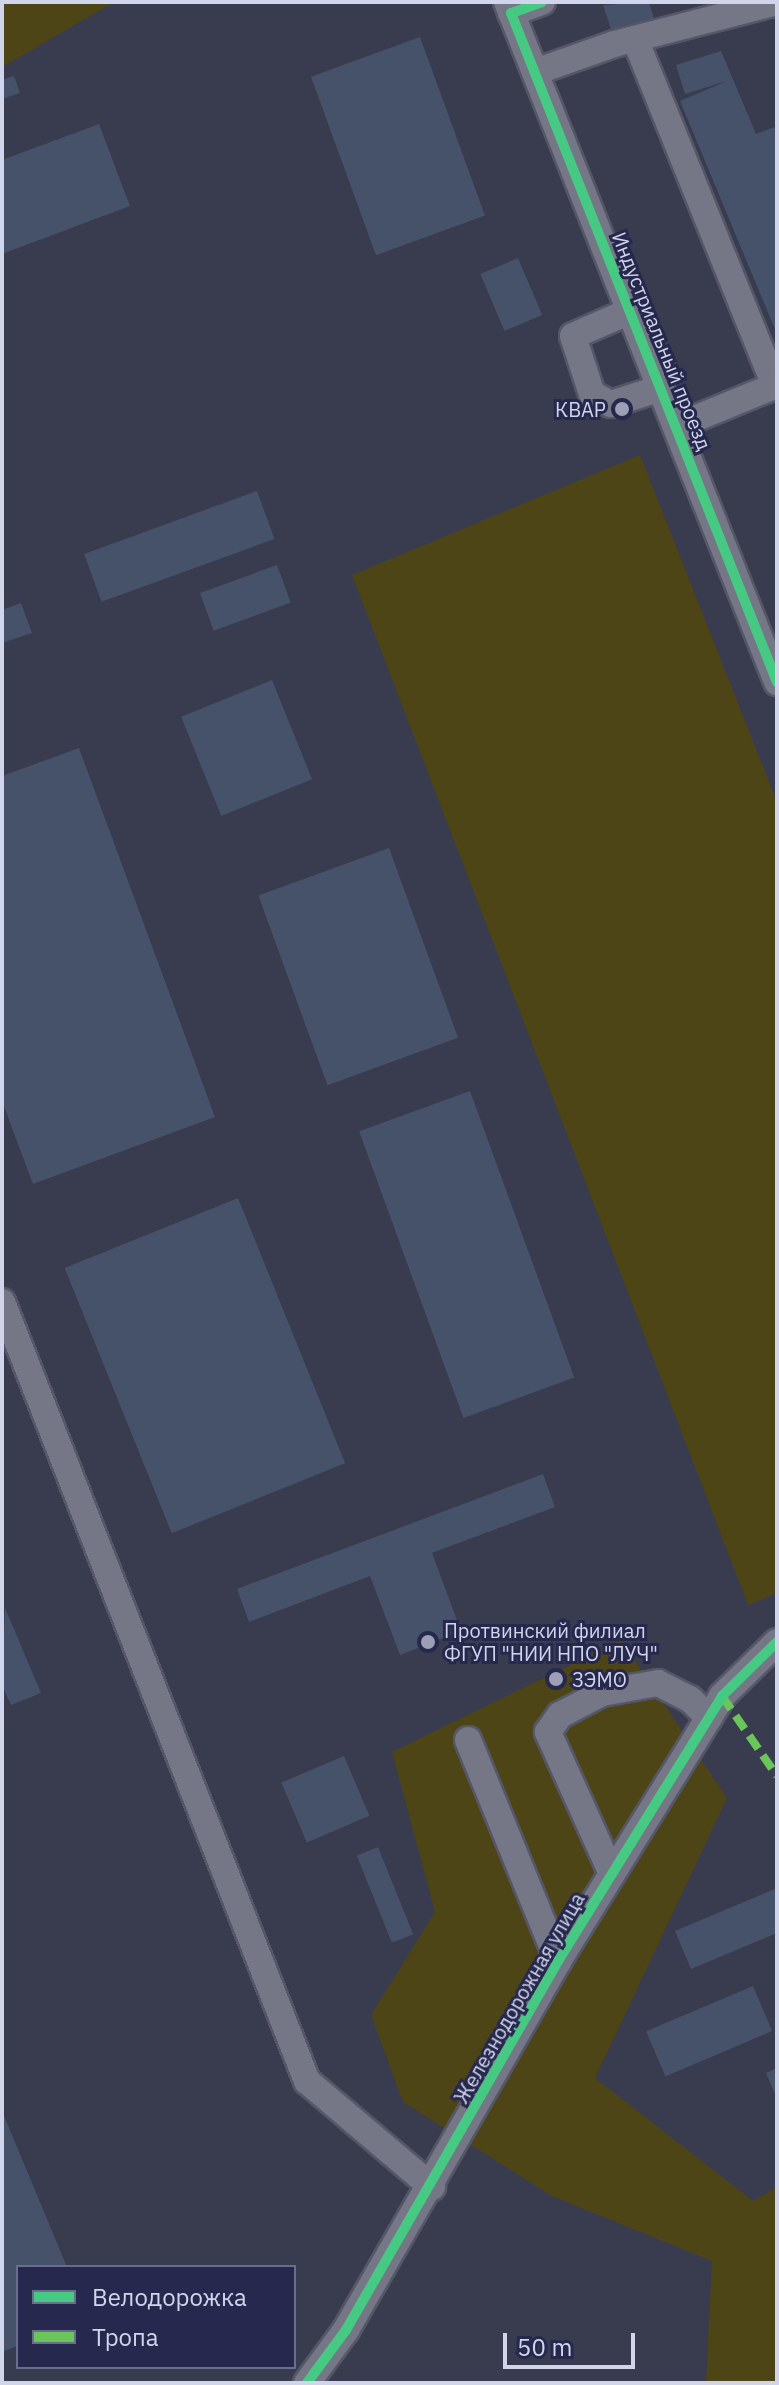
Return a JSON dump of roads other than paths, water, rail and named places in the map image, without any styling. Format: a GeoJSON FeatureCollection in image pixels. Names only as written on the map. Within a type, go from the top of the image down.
{"type":"FeatureCollection","features":[{"type":"Feature","properties":{"kind":"street"},"geometry":{"type":"LineString","coordinates":[[509,8],[542,2]]}},
{"type":"Feature","properties":{"kind":"street"},"geometry":{"type":"LineString","coordinates":[[535,72],[635,39],[777,2]]}},
{"type":"Feature","properties":{"kind":"street","name":"Индустриальный проезд"},"geometry":{"type":"LineString","coordinates":[[509,8],[777,682]]}},
{"type":"Feature","properties":{"kind":"street"},"geometry":{"type":"LineString","coordinates":[[635,39],[776,386],[677,426]]}},
{"type":"Feature","properties":{"kind":"street"},"geometry":{"type":"LineString","coordinates":[[630,311],[573,336],[592,394],[611,404],[661,388]]}},
{"type":"Feature","properties":{"kind":"street"},"geometry":{"type":"LineString","coordinates":[[2,1302],[307,2081],[432,2187]]}},
{"type":"Feature","properties":{"kind":"street","name":"Железнодорожная улица"},"geometry":{"type":"LineString","coordinates":[[307,2383],[335,2348],[432,2187],[558,1961],[709,1718],[744,1670],[777,1642]]}},
{"type":"Feature","properties":{"kind":"street"},"geometry":{"type":"LineString","coordinates":[[612,1874],[548,1732],[560,1715],[602,1693],[658,1683],[690,1699],[709,1718]]}},
{"type":"Feature","properties":{"kind":"street"},"geometry":{"type":"LineString","coordinates":[[468,1740],[558,1961]]}},
{"type":"Feature","properties":{"kind":"place","name":"КВАР"},"geometry":{"type":"Point","coordinates":[622,409]}},
{"type":"Feature","properties":{"kind":"place","name":"Протвинский филиал ФГУП \"НИИ НПО \"ЛУЧ\""},"geometry":{"type":"Point","coordinates":[428,1642]}},
{"type":"Feature","properties":{"kind":"place","name":"ЗЭМО"},"geometry":{"type":"Point","coordinates":[556,1679]}}]}
